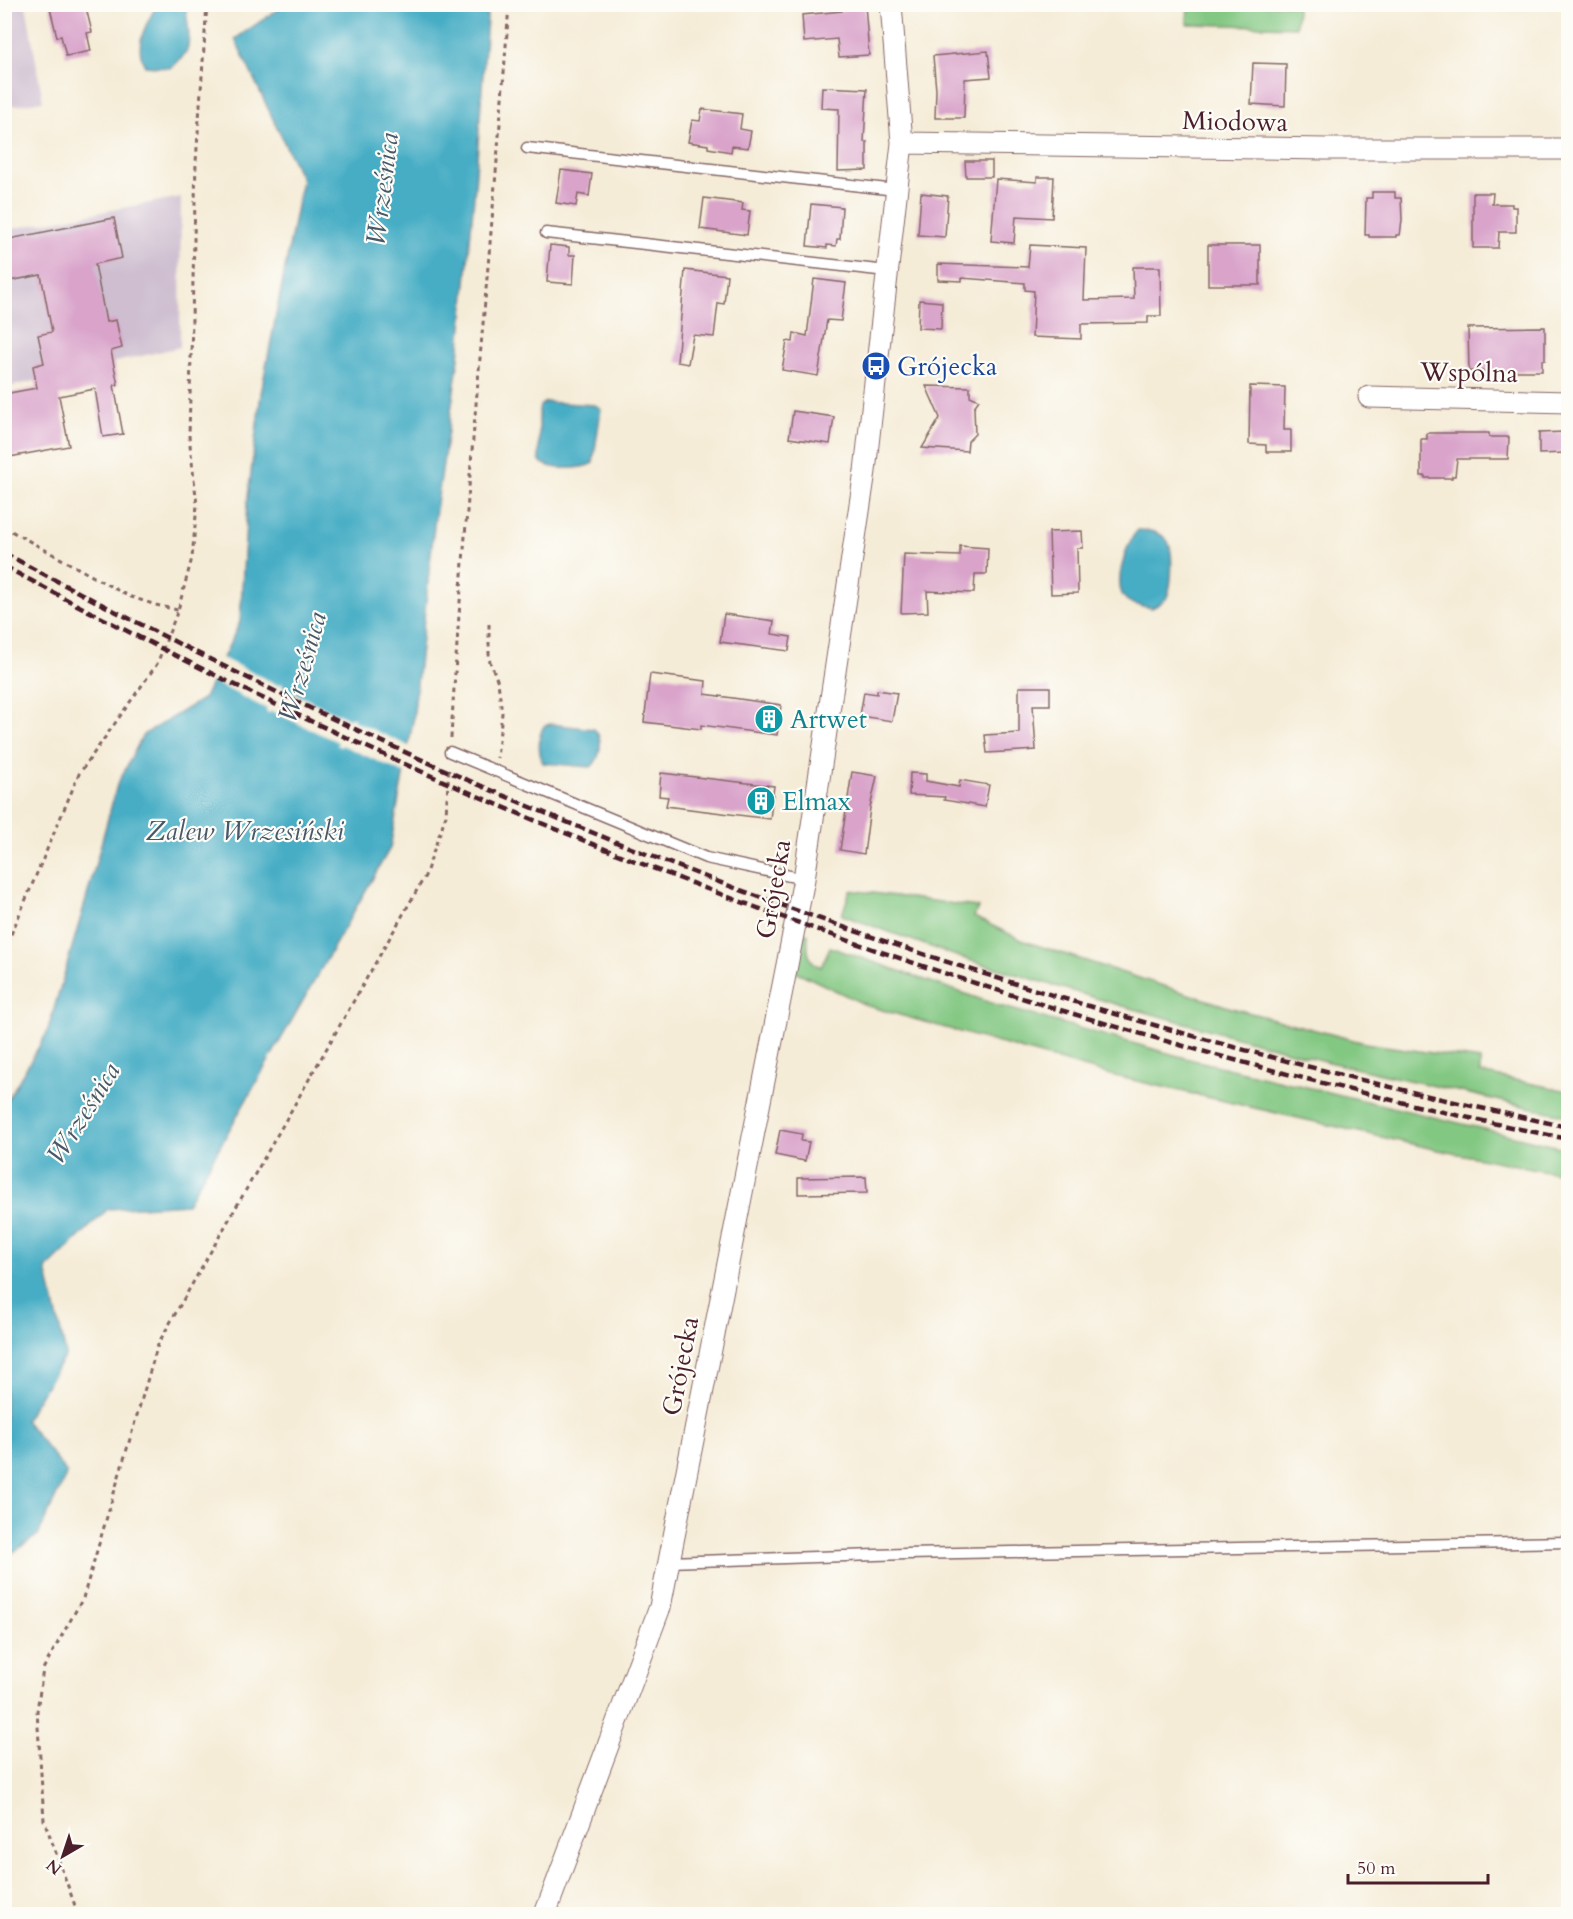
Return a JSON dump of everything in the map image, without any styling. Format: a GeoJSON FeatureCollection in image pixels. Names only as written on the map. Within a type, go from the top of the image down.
{"type":"FeatureCollection","features":[{"type":"Feature","properties":{"kind":"street","name":"Grójecka"},"geometry":{"type":"LineString","coordinates":[[545,1914],[660,1606],[804,879],[865,471],[902,143],[891,4]]}},
{"type":"Feature","properties":{"kind":"street","name":"Miodowa"},"geometry":{"type":"LineString","coordinates":[[902,143],[1325,149],[1569,149]]}},
{"type":"Feature","properties":{"kind":"street","name":"Wspólna"},"geometry":{"type":"LineString","coordinates":[[1369,397],[1569,402]]}},
{"type":"Feature","properties":{"kind":"lane"},"geometry":{"type":"LineString","coordinates":[[527,148],[896,190]]}},
{"type":"Feature","properties":{"kind":"lane"},"geometry":{"type":"LineString","coordinates":[[546,232],[887,271]]}},
{"type":"Feature","properties":{"kind":"lane"},"geometry":{"type":"LineString","coordinates":[[450,752],[706,858],[804,879]]}},
{"type":"Feature","properties":{"kind":"lane"},"geometry":{"type":"LineString","coordinates":[[669,1562],[906,1554],[1569,1542]]}},
{"type":"Feature","properties":{"kind":"path"},"geometry":{"type":"LineString","coordinates":[[4,951],[79,774],[157,664],[178,610],[192,558],[197,505],[189,436],[196,162],[207,4]]}},
{"type":"Feature","properties":{"kind":"path"},"geometry":{"type":"LineString","coordinates":[[78,1914],[44,1820],[38,1711],[42,1669],[83,1598],[158,1344],[425,876],[446,815],[458,611],[499,145],[509,4]]}},
{"type":"Feature","properties":{"kind":"path"},"geometry":{"type":"LineString","coordinates":[[4,527],[128,596],[178,610]]}},
{"type":"Feature","properties":{"kind":"path"},"geometry":{"type":"LineString","coordinates":[[489,624],[489,659],[498,682],[502,713],[499,751],[494,771]]}},
{"type":"Feature","properties":{"kind":"shaded area"},"geometry":{"type":"Polygon","coordinates":[[[5,4],[26,5],[43,101],[5,107],[5,4]]]}},
{"type":"Feature","properties":{"kind":"shaded area"},"geometry":{"type":"Polygon","coordinates":[[[181,197],[180,347],[5,388],[5,230],[181,197]]]}},
{"type":"Feature","properties":{"kind":"green space"},"geometry":{"type":"Polygon","coordinates":[[[1188,5],[1297,5],[1296,27],[1187,24],[1188,5]]]}},
{"type":"Feature","properties":{"kind":"green space"},"geometry":{"type":"Polygon","coordinates":[[[850,890],[978,907],[974,917],[1024,941],[1232,1008],[1365,1043],[1480,1060],[1480,1073],[1568,1091],[1568,1116],[1328,1062],[1112,1003],[959,957],[842,915],[850,890]]]}},
{"type":"Feature","properties":{"kind":"green space"},"geometry":{"type":"Polygon","coordinates":[[[802,932],[808,934],[810,958],[821,967],[830,947],[1000,1006],[1189,1059],[1568,1149],[1568,1175],[1438,1150],[1115,1076],[868,1006],[795,971],[802,932]]]}},
{"type":"Feature","properties":{"kind":"water"},"geometry":{"type":"Polygon","coordinates":[[[157,5],[185,5],[189,33],[187,50],[170,68],[145,66],[140,50],[142,35],[157,5]]]}},
{"type":"Feature","properties":{"kind":"water","name":"Zalew Wrzesiński"},"geometry":{"type":"Polygon","coordinates":[[[284,5],[488,5],[475,186],[459,358],[435,517],[413,721],[390,848],[187,1204],[108,1209],[46,1269],[66,1354],[25,1420],[67,1473],[38,1535],[5,1558],[5,1104],[47,1033],[117,785],[143,735],[204,698],[240,622],[247,504],[261,393],[302,180],[235,39],[284,5]]]}},
{"type":"Feature","properties":{"kind":"water"},"geometry":{"type":"Polygon","coordinates":[[[545,402],[595,405],[601,409],[593,463],[580,467],[557,468],[543,464],[539,460],[539,409],[545,402]]]}},
{"type":"Feature","properties":{"kind":"water"},"geometry":{"type":"Polygon","coordinates":[[[1138,530],[1159,534],[1168,542],[1170,549],[1172,566],[1169,592],[1164,601],[1152,608],[1127,601],[1120,587],[1123,560],[1138,530]]]}},
{"type":"Feature","properties":{"kind":"water"},"geometry":{"type":"Polygon","coordinates":[[[550,724],[594,729],[599,738],[600,748],[597,759],[591,767],[543,763],[539,744],[544,726],[550,724]]]}},
{"type":"Feature","properties":{"kind":"pier"},"geometry":{"type":"Polygon","coordinates":[[[220,657],[278,685],[280,683],[283,688],[349,719],[354,718],[354,721],[411,747],[406,774],[342,745],[341,747],[337,745],[338,742],[271,711],[266,712],[267,709],[209,680],[220,657]]]}},
{"type":"Feature","properties":{"kind":"building"},"geometry":{"type":"Polygon","coordinates":[[[49,4],[85,4],[92,32],[87,33],[91,51],[66,56],[61,36],[57,37],[49,4]]]}},
{"type":"Feature","properties":{"kind":"building"},"geometry":{"type":"Polygon","coordinates":[[[841,4],[865,4],[869,55],[839,57],[837,39],[804,42],[802,15],[842,11],[841,4]]]}},
{"type":"Feature","properties":{"kind":"building"},"geometry":{"type":"Polygon","coordinates":[[[988,51],[991,77],[965,79],[964,118],[935,118],[936,90],[933,56],[988,51]]]}},
{"type":"Feature","properties":{"kind":"building"},"geometry":{"type":"Polygon","coordinates":[[[1253,63],[1286,64],[1285,106],[1251,104],[1253,63]]]}},
{"type":"Feature","properties":{"kind":"building"},"geometry":{"type":"Polygon","coordinates":[[[822,87],[867,89],[864,142],[867,142],[867,170],[838,171],[839,109],[821,108],[822,87]]]}},
{"type":"Feature","properties":{"kind":"building"},"geometry":{"type":"Polygon","coordinates":[[[702,109],[742,114],[740,129],[751,131],[748,148],[732,146],[731,152],[688,142],[692,120],[700,121],[702,109]]]}},
{"type":"Feature","properties":{"kind":"building"},"geometry":{"type":"Polygon","coordinates":[[[965,161],[992,161],[992,177],[966,177],[965,161]]]}},
{"type":"Feature","properties":{"kind":"building"},"geometry":{"type":"Polygon","coordinates":[[[561,170],[592,174],[589,196],[578,194],[576,206],[556,203],[561,170]]]}},
{"type":"Feature","properties":{"kind":"building"},"geometry":{"type":"Polygon","coordinates":[[[1037,177],[1054,177],[1052,218],[1016,216],[1014,243],[991,241],[996,179],[1037,182],[1037,177]]]}},
{"type":"Feature","properties":{"kind":"building"},"geometry":{"type":"Polygon","coordinates":[[[1372,192],[1395,192],[1395,198],[1401,198],[1400,235],[1369,237],[1365,235],[1366,198],[1372,198],[1372,192]]]}},
{"type":"Feature","properties":{"kind":"building"},"geometry":{"type":"Polygon","coordinates":[[[921,193],[948,196],[945,237],[918,235],[921,193]]]}},
{"type":"Feature","properties":{"kind":"building"},"geometry":{"type":"Polygon","coordinates":[[[1473,193],[1493,193],[1492,204],[1512,204],[1512,207],[1516,207],[1516,232],[1499,232],[1498,248],[1473,248],[1473,193]]]}},
{"type":"Feature","properties":{"kind":"building"},"geometry":{"type":"Polygon","coordinates":[[[704,198],[743,203],[742,210],[750,211],[747,235],[700,229],[704,198]]]}},
{"type":"Feature","properties":{"kind":"building"},"geometry":{"type":"Polygon","coordinates":[[[811,204],[842,207],[840,239],[837,239],[836,246],[827,245],[827,248],[807,246],[811,204]]]}},
{"type":"Feature","properties":{"kind":"building"},"geometry":{"type":"Polygon","coordinates":[[[114,218],[122,258],[95,264],[106,322],[116,320],[122,348],[111,351],[118,385],[114,385],[123,434],[103,437],[95,389],[59,396],[69,446],[4,458],[4,394],[37,388],[33,366],[44,363],[38,335],[52,332],[41,275],[4,282],[4,240],[114,218]]]}},
{"type":"Feature","properties":{"kind":"building"},"geometry":{"type":"Polygon","coordinates":[[[550,245],[569,247],[569,255],[575,255],[573,284],[547,282],[550,245]]]}},
{"type":"Feature","properties":{"kind":"building"},"geometry":{"type":"Polygon","coordinates":[[[1030,245],[1086,248],[1084,300],[1134,299],[1133,267],[1160,267],[1161,316],[1148,316],[1148,323],[1081,324],[1081,339],[1032,337],[1034,291],[1025,290],[1025,283],[962,278],[962,281],[938,280],[938,264],[1028,267],[1030,245]]]}},
{"type":"Feature","properties":{"kind":"building"},"geometry":{"type":"Polygon","coordinates":[[[1208,245],[1260,245],[1260,285],[1208,285],[1208,245]]]}},
{"type":"Feature","properties":{"kind":"building"},"geometry":{"type":"Polygon","coordinates":[[[685,270],[727,275],[724,304],[718,303],[714,337],[693,335],[688,364],[677,362],[685,270]]]}},
{"type":"Feature","properties":{"kind":"building"},"geometry":{"type":"Polygon","coordinates":[[[814,279],[846,283],[841,321],[827,320],[818,376],[782,370],[787,341],[793,342],[794,333],[807,336],[814,279]]]}},
{"type":"Feature","properties":{"kind":"building"},"geometry":{"type":"Polygon","coordinates":[[[919,300],[942,302],[941,329],[918,328],[919,300]]]}},
{"type":"Feature","properties":{"kind":"building"},"geometry":{"type":"Polygon","coordinates":[[[1545,327],[1545,360],[1542,360],[1542,371],[1469,371],[1468,328],[1545,327]]]}},
{"type":"Feature","properties":{"kind":"building"},"geometry":{"type":"Polygon","coordinates":[[[926,386],[970,387],[970,396],[979,400],[974,407],[975,434],[968,441],[967,451],[922,448],[940,418],[926,386]]]}},
{"type":"Feature","properties":{"kind":"building"},"geometry":{"type":"Polygon","coordinates":[[[1250,386],[1285,387],[1284,430],[1291,430],[1291,452],[1266,452],[1266,445],[1249,444],[1250,386]]]}},
{"type":"Feature","properties":{"kind":"building"},"geometry":{"type":"Polygon","coordinates":[[[793,411],[834,417],[830,444],[789,438],[793,411]]]}},
{"type":"Feature","properties":{"kind":"building"},"geometry":{"type":"Polygon","coordinates":[[[1564,432],[1565,453],[1539,454],[1539,433],[1564,432]]]}},
{"type":"Feature","properties":{"kind":"building"},"geometry":{"type":"Polygon","coordinates":[[[1427,433],[1489,433],[1489,437],[1509,437],[1508,459],[1457,459],[1455,476],[1452,478],[1425,478],[1421,476],[1421,439],[1427,439],[1427,433]]]}},
{"type":"Feature","properties":{"kind":"building"},"geometry":{"type":"Polygon","coordinates":[[[1082,531],[1083,548],[1077,548],[1078,593],[1051,594],[1049,532],[1082,531]]]}},
{"type":"Feature","properties":{"kind":"building"},"geometry":{"type":"Polygon","coordinates":[[[960,546],[988,548],[987,574],[975,574],[974,593],[927,591],[928,612],[901,613],[904,554],[960,556],[960,546]]]}},
{"type":"Feature","properties":{"kind":"building"},"geometry":{"type":"Polygon","coordinates":[[[724,614],[774,621],[772,634],[791,637],[789,651],[720,642],[724,614]]]}},
{"type":"Feature","properties":{"kind":"building"},"geometry":{"type":"Polygon","coordinates":[[[650,674],[706,681],[705,694],[781,705],[777,735],[701,725],[701,729],[644,722],[650,674]]]}},
{"type":"Feature","properties":{"kind":"building"},"geometry":{"type":"Polygon","coordinates":[[[1019,687],[1050,687],[1050,705],[1033,705],[1036,750],[987,753],[985,735],[1019,733],[1019,687]]]}},
{"type":"Feature","properties":{"kind":"building"},"geometry":{"type":"Polygon","coordinates":[[[877,690],[897,693],[892,721],[860,716],[864,692],[877,694],[877,690]]]}},
{"type":"Feature","properties":{"kind":"building"},"geometry":{"type":"Polygon","coordinates":[[[852,772],[877,776],[864,854],[840,850],[852,772]]]}},
{"type":"Feature","properties":{"kind":"building"},"geometry":{"type":"Polygon","coordinates":[[[661,773],[774,786],[770,819],[666,806],[668,797],[659,796],[661,773]]]}},
{"type":"Feature","properties":{"kind":"building"},"geometry":{"type":"Polygon","coordinates":[[[910,773],[926,774],[926,781],[959,787],[960,780],[989,785],[985,807],[944,800],[945,797],[909,795],[910,773]]]}},
{"type":"Feature","properties":{"kind":"building"},"geometry":{"type":"Polygon","coordinates":[[[780,1130],[802,1134],[801,1141],[809,1142],[805,1161],[775,1155],[780,1130]]]}},
{"type":"Feature","properties":{"kind":"building"},"geometry":{"type":"Polygon","coordinates":[[[866,1177],[867,1193],[798,1194],[798,1178],[866,1177]]]}},
{"type":"Feature","properties":{"kind":"railway"},"geometry":{"type":"LineString","coordinates":[[4,553],[197,653],[393,747],[653,857],[780,905],[909,950],[1170,1030],[1302,1065],[1568,1127]]}},
{"type":"Feature","properties":{"kind":"railway"},"geometry":{"type":"LineString","coordinates":[[4,566],[190,663],[379,752],[571,835],[765,911],[962,979],[1162,1040],[1364,1093],[1568,1139]]}},
{"type":"Feature","properties":{"kind":"place","name":"Grójecka"},"geometry":{"type":"Point","coordinates":[876,366]}},
{"type":"Feature","properties":{"kind":"place","name":"Artwet"},"geometry":{"type":"Point","coordinates":[769,719]}},
{"type":"Feature","properties":{"kind":"place","name":"Elmax"},"geometry":{"type":"Point","coordinates":[761,801]}},
{"type":"Feature","properties":{"kind":"water label","name":"Wrześnica"},"geometry":{"type":"Point","coordinates":[382,189]}},
{"type":"Feature","properties":{"kind":"water label","name":"Wrześnica"},"geometry":{"type":"Point","coordinates":[302,667]}},
{"type":"Feature","properties":{"kind":"water label","name":"Wrześnica"},"geometry":{"type":"Point","coordinates":[83,1113]}}]}
